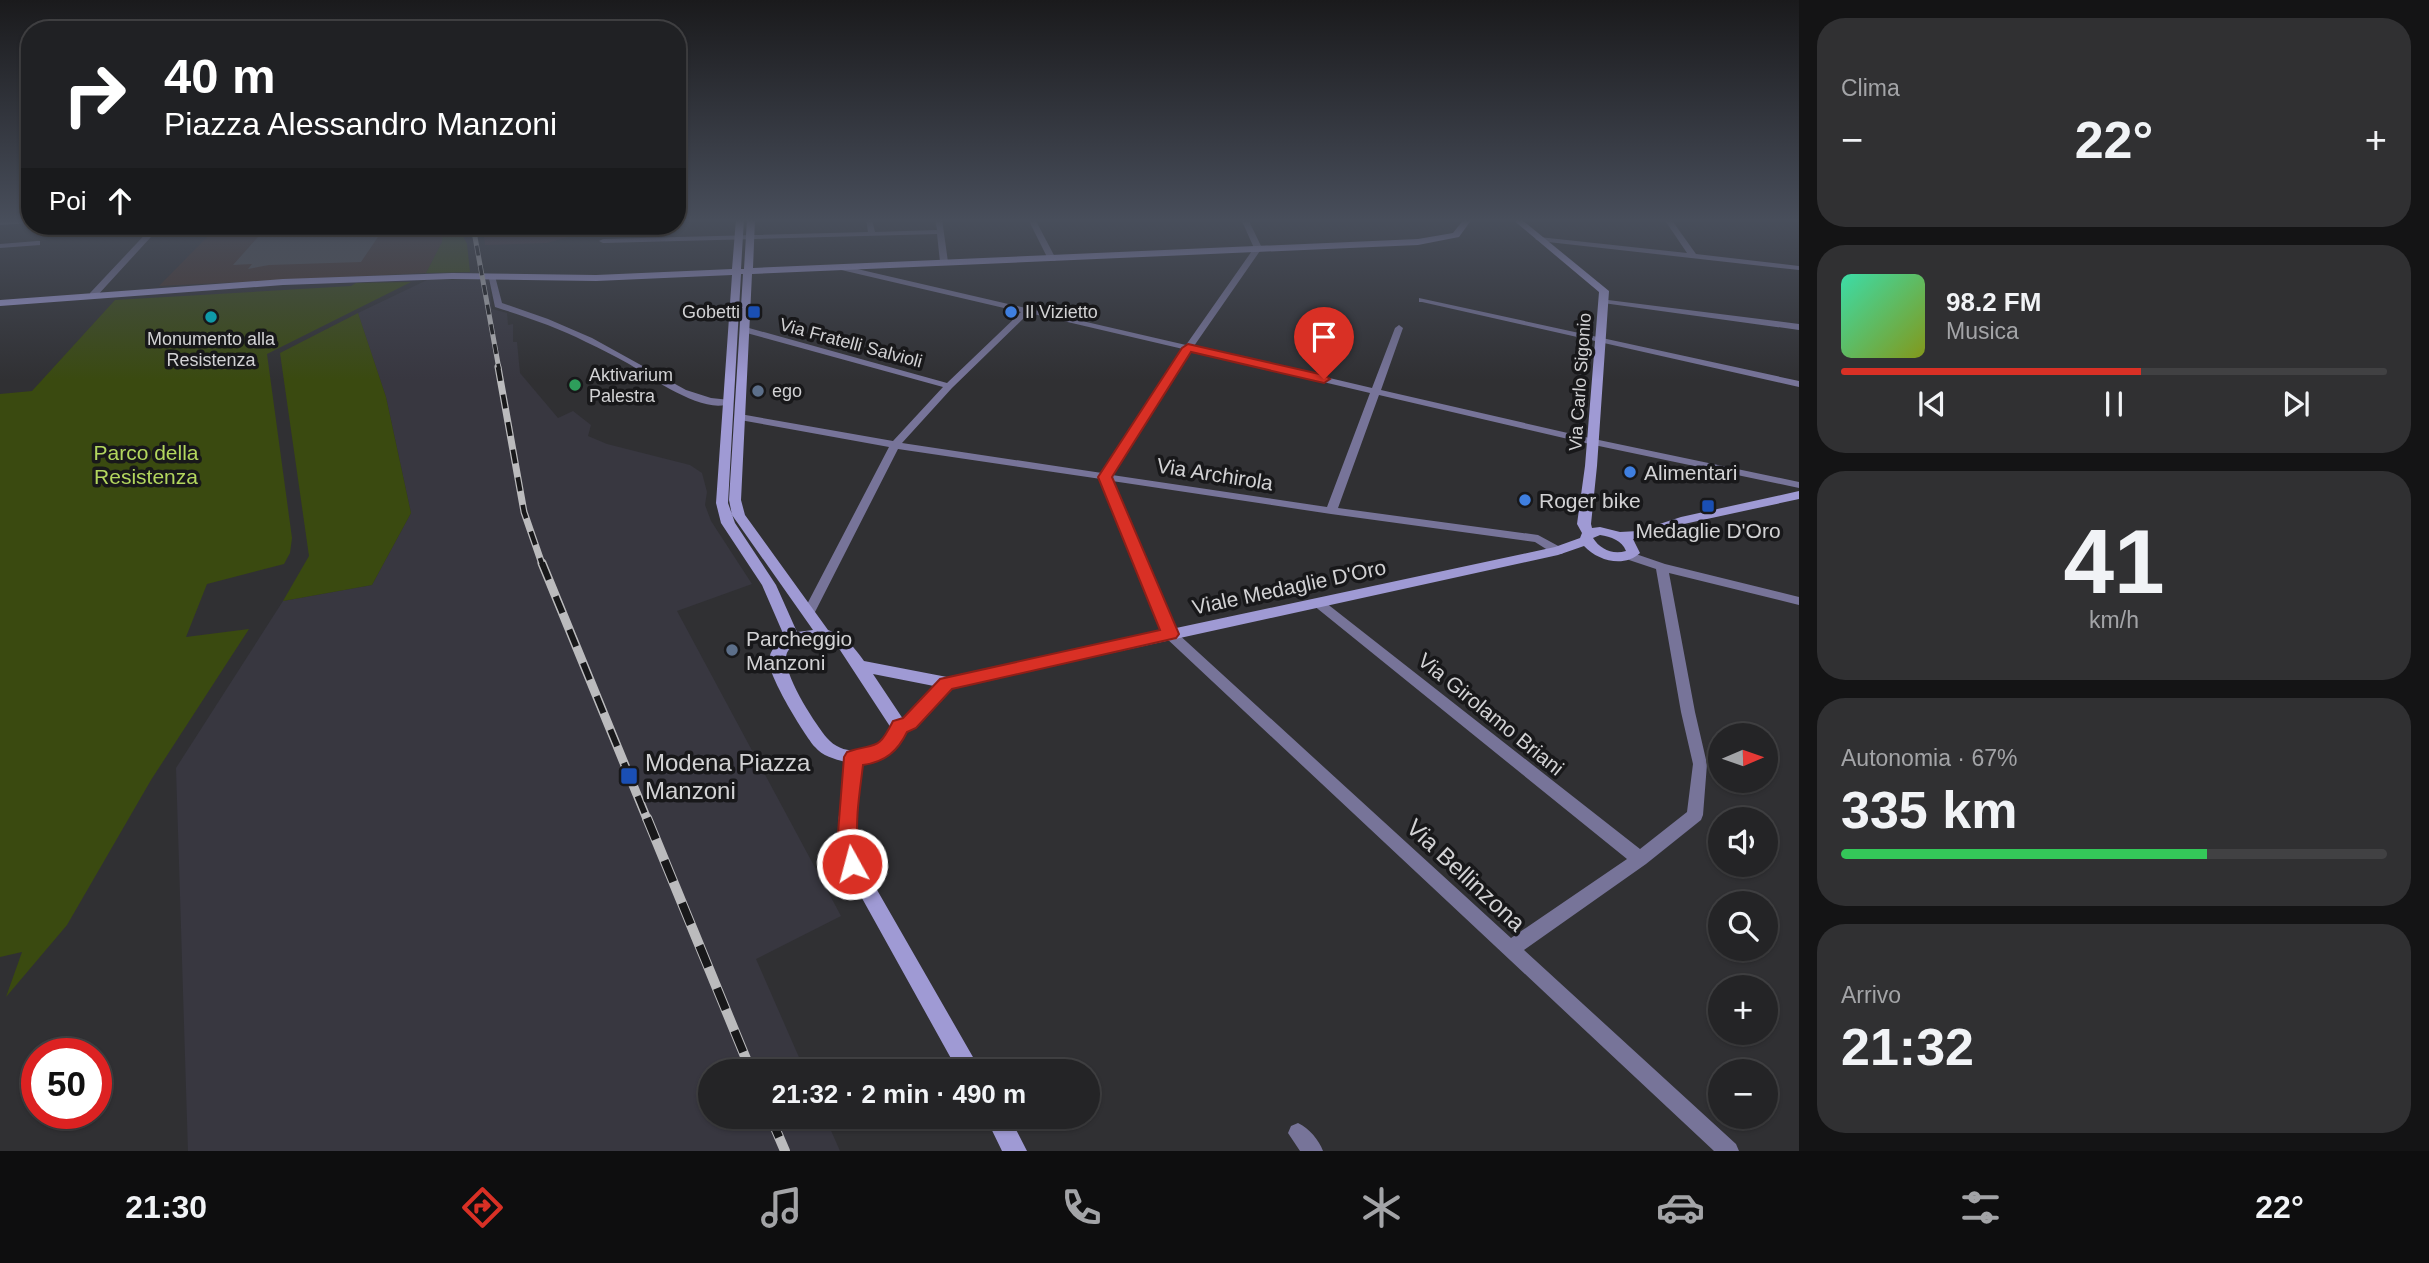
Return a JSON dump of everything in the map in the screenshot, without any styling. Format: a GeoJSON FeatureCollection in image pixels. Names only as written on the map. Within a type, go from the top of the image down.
{"type":"FeatureCollection","features":[{"type":"Feature","properties":{"kind":"street"},"geometry":{"type":"LineString","coordinates":[[93,295],[114,273]]}},
{"type":"Feature","properties":{"kind":"street"},"geometry":{"type":"LineString","coordinates":[[0,303],[283,282],[491,276],[596,278],[707,273]]}},
{"type":"Feature","properties":{"kind":"street"},"geometry":{"type":"LineString","coordinates":[[743,273],[739,331],[740,417],[734,482],[739,515],[823,634]]}},
{"type":"Feature","properties":{"kind":"street"},"geometry":{"type":"LineString","coordinates":[[864,273],[1594,442],[1799,485]]}},
{"type":"Feature","properties":{"kind":"street"},"geometry":{"type":"LineString","coordinates":[[1170,634],[1105,477],[1188,348],[1241,273]]}},
{"type":"Feature","properties":{"kind":"street","name":"Via Carlo Sigonio"},"geometry":{"type":"LineString","coordinates":[[1581,273],[1604,291],[1598,340],[1594,442],[1584,524],[1588,537]]}},
{"type":"Feature","properties":{"kind":"street"},"geometry":{"type":"LineString","coordinates":[[491,276],[498,305],[550,321],[620,355],[695,399],[727,402]]}},
{"type":"Feature","properties":{"kind":"street"},"geometry":{"type":"LineString","coordinates":[[1422,300],[1799,384]]}},
{"type":"Feature","properties":{"kind":"street"},"geometry":{"type":"LineString","coordinates":[[1603,301],[1799,327]]}},
{"type":"Feature","properties":{"kind":"street"},"geometry":{"type":"LineString","coordinates":[[809,612],[895,445],[949,386],[1027,311]]}},
{"type":"Feature","properties":{"kind":"street"},"geometry":{"type":"LineString","coordinates":[[1331,512],[1378,392],[1399,328]]}},
{"type":"Feature","properties":{"kind":"street"},"geometry":{"type":"LineString","coordinates":[[739,331],[727,402],[722,503],[728,523],[769,585],[793,640]]}},
{"type":"Feature","properties":{"kind":"street","name":"Via Fratelli Salvioli"},"geometry":{"type":"LineString","coordinates":[[739,331],[949,386]]}},
{"type":"Feature","properties":{"kind":"street","name":"Via Archirola"},"geometry":{"type":"LineString","coordinates":[[740,417],[895,445],[1331,512],[1538,539],[1558,551]]}},
{"type":"Feature","properties":{"kind":"street"},"geometry":{"type":"LineString","coordinates":[[1633,545],[1682,521],[1799,495]]}},
{"type":"Feature","properties":{"kind":"street"},"geometry":{"type":"LineString","coordinates":[[1587,507],[1600,525],[1662,567],[1799,601]]}},
{"type":"Feature","properties":{"kind":"street","name":"Viale Medaglie D'Oro"},"geometry":{"type":"LineString","coordinates":[[859,666],[947,683],[1558,551],[1588,537],[1614,534]]}},
{"type":"Feature","properties":{"kind":"street"},"geometry":{"type":"LineString","coordinates":[[1588,537],[1602,553]]}},
{"type":"Feature","properties":{"kind":"street","name":"Viale Medaglie D'Oro"},"geometry":{"type":"LineString","coordinates":[[1558,551],[1602,553],[1620,558],[1633,545]]}},
{"type":"Feature","properties":{"kind":"street"},"geometry":{"type":"LineString","coordinates":[[1510,949],[1640,859],[1695,815],[1700,764],[1662,567]]}},
{"type":"Feature","properties":{"kind":"street","name":"Via Girolamo Briani"},"geometry":{"type":"LineString","coordinates":[[1317,602],[1640,859]]}},
{"type":"Feature","properties":{"kind":"street"},"geometry":{"type":"LineString","coordinates":[[900,727],[859,666],[836,638],[823,634],[807,635],[778,650],[775,662],[780,675],[822,744],[840,755],[867,757],[885,750],[893,743],[900,727],[910,723],[947,683]]}},
{"type":"Feature","properties":{"kind":"street","name":"Via Bellinzona"},"geometry":{"type":"LineString","coordinates":[[1170,634],[1730,1151]]}},
{"type":"Feature","properties":{"kind":"street"},"geometry":{"type":"LineString","coordinates":[[854,757],[847,820],[847,846],[852,864],[963,1059]]}},
{"type":"Feature","properties":{"kind":"street"},"geometry":{"type":"LineString","coordinates":[[1003,1129],[1015,1151]]}},
{"type":"Feature","properties":{"kind":"street"},"geometry":{"type":"LineString","coordinates":[[1298,1133],[1313,1151]]}},
{"type":"Feature","properties":{"kind":"shaded area"},"geometry":{"type":"Polygon","coordinates":[[[172,273],[426,273],[426,273],[159,286],[172,273]]]}},
{"type":"Feature","properties":{"kind":"shaded area"},"geometry":{"type":"Polygon","coordinates":[[[427,280],[489,280],[492,309],[507,313],[508,325],[513,324],[513,342],[517,342],[520,373],[558,418],[573,411],[591,425],[588,436],[607,444],[690,465],[702,473],[707,492],[705,505],[711,521],[752,584],[677,611],[841,916],[756,959],[800,1059],[698,1059],[698,1129],[830,1129],[840,1151],[188,1151],[176,768],[283,601],[372,585],[411,513],[386,397],[358,313],[427,280]]]}},
{"type":"Feature","properties":{"kind":"green space","name":"Parco della Resistenza"},"geometry":{"type":"Polygon","coordinates":[[[411,282],[267,354],[292,538],[290,553],[284,564],[207,584],[186,637],[249,629],[151,780],[67,925],[6,997],[22,952],[0,957],[0,394],[32,391],[115,300],[351,286],[356,283],[411,282]]]}},
{"type":"Feature","properties":{"kind":"green space"},"geometry":{"type":"Polygon","coordinates":[[[358,313],[386,397],[411,513],[372,585],[283,601],[309,556],[280,353],[358,313]]]}},
{"type":"Feature","properties":{"kind":"railway"},"geometry":{"type":"LineString","coordinates":[[481,273],[499,369]]}},
{"type":"Feature","properties":{"kind":"railway"},"geometry":{"type":"LineString","coordinates":[[498,367],[524,512],[542,564]]}},
{"type":"Feature","properties":{"kind":"railway"},"geometry":{"type":"LineString","coordinates":[[542,563],[647,819]]}},
{"type":"Feature","properties":{"kind":"railway"},"geometry":{"type":"LineString","coordinates":[[647,818],[746,1059]]}},
{"type":"Feature","properties":{"kind":"railway"},"geometry":{"type":"LineString","coordinates":[[776,1129],[785,1151]]}},
{"type":"Feature","properties":{"kind":"place","name":"Gobetti"},"geometry":{"type":"Point","coordinates":[754,312]}},
{"type":"Feature","properties":{"kind":"place","name":"Il Vizietto"},"geometry":{"type":"Point","coordinates":[1011,312]}},
{"type":"Feature","properties":{"kind":"place","name":"Monumento alla Resistenza"},"geometry":{"type":"Point","coordinates":[211,317]}},
{"type":"Feature","properties":{"kind":"place","name":"Aktivarium Palestra"},"geometry":{"type":"Point","coordinates":[575,385]}},
{"type":"Feature","properties":{"kind":"place","name":"ego"},"geometry":{"type":"Point","coordinates":[758,391]}},
{"type":"Feature","properties":{"kind":"place","name":"Alimentari"},"geometry":{"type":"Point","coordinates":[1630,472]}},
{"type":"Feature","properties":{"kind":"place","name":"Roger bike"},"geometry":{"type":"Point","coordinates":[1525,500]}},
{"type":"Feature","properties":{"kind":"place","name":"Medaglie D'Oro"},"geometry":{"type":"Point","coordinates":[1708,506]}},
{"type":"Feature","properties":{"kind":"place","name":"Parcheggio Manzoni"},"geometry":{"type":"Point","coordinates":[732,650]}},
{"type":"Feature","properties":{"kind":"place","name":"Modena Piazza Manzoni"},"geometry":{"type":"Point","coordinates":[629,776]}},
{"type":"Feature","properties":{"kind":"route"},"geometry":{"type":"LineString","coordinates":[[852,864],[847,846],[847,820],[854,757],[867,757],[885,750],[893,743],[900,727],[910,723],[947,683],[1170,634],[1105,477],[1188,348],[1324,379]]}}]}
